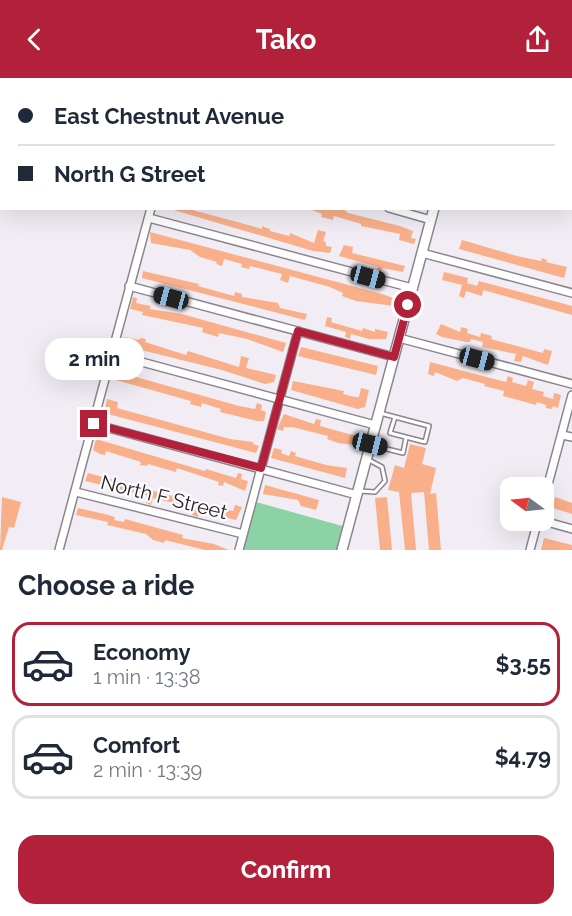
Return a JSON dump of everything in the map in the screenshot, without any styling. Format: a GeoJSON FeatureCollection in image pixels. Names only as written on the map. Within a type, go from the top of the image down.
{"type":"FeatureCollection","features":[{"type":"Feature","properties":{"kind":"street"},"geometry":{"type":"LineString","coordinates":[[59,550],[151,210]]}},
{"type":"Feature","properties":{"kind":"street"},"geometry":{"type":"LineString","coordinates":[[396,210],[431,220]]}},
{"type":"Feature","properties":{"kind":"street"},"geometry":{"type":"LineString","coordinates":[[342,550],[434,210]]}},
{"type":"Feature","properties":{"kind":"street"},"geometry":{"type":"LineString","coordinates":[[149,218],[412,288]]}},
{"type":"Feature","properties":{"kind":"street"},"geometry":{"type":"LineString","coordinates":[[422,253],[572,293]]}},
{"type":"Feature","properties":{"kind":"street"},"geometry":{"type":"LineString","coordinates":[[129,286],[394,357]]}},
{"type":"Feature","properties":{"kind":"street"},"geometry":{"type":"LineString","coordinates":[[239,550],[298,331]]}},
{"type":"Feature","properties":{"kind":"street"},"geometry":{"type":"LineString","coordinates":[[399,338],[572,384]]}},
{"type":"Feature","properties":{"kind":"street"},"geometry":{"type":"LineString","coordinates":[[112,354],[375,425]]}},
{"type":"Feature","properties":{"kind":"street"},"geometry":{"type":"LineString","coordinates":[[550,477],[572,395]]}},
{"type":"Feature","properties":{"kind":"street"},"geometry":{"type":"LineString","coordinates":[[94,424],[357,493]]}},
{"type":"Feature","properties":{"kind":"street"},"geometry":{"type":"LineString","coordinates":[[562,435],[572,437]]}},
{"type":"Feature","properties":{"kind":"street","name":"North F Street"},"geometry":{"type":"LineString","coordinates":[[76,492],[243,534]]}},
{"type":"Feature","properties":{"kind":"street"},"geometry":{"type":"LineString","coordinates":[[554,524],[572,529]]}},
{"type":"Feature","properties":{"kind":"street"},"geometry":{"type":"LineString","coordinates":[[530,550],[536,531]]}},
{"type":"Feature","properties":{"kind":"lane"},"geometry":{"type":"LineString","coordinates":[[378,413],[395,417],[429,426],[425,442],[390,434],[395,417]]}},
{"type":"Feature","properties":{"kind":"lane"},"geometry":{"type":"LineString","coordinates":[[370,444],[403,453],[406,438]]}},
{"type":"Feature","properties":{"kind":"lane"},"geometry":{"type":"LineString","coordinates":[[357,493],[375,492],[384,481],[382,467],[366,459]]}},
{"type":"Feature","properties":{"kind":"green space"},"geometry":{"type":"Polygon","coordinates":[[[256,502],[346,527],[340,550],[243,550],[256,502]]]}},
{"type":"Feature","properties":{"kind":"building"},"geometry":{"type":"Polygon","coordinates":[[[174,210],[192,210],[262,229],[262,226],[270,231],[289,236],[290,233],[314,243],[318,230],[326,232],[323,241],[326,242],[326,246],[332,247],[330,253],[313,251],[174,210]]]}},
{"type":"Feature","properties":{"kind":"building"},"geometry":{"type":"Polygon","coordinates":[[[312,210],[344,210],[348,213],[413,231],[411,238],[416,239],[414,244],[399,240],[400,234],[361,226],[361,224],[334,216],[333,220],[321,217],[322,214],[312,210]]]}},
{"type":"Feature","properties":{"kind":"building"},"geometry":{"type":"Polygon","coordinates":[[[150,232],[382,294],[396,299],[394,306],[356,301],[342,296],[343,293],[330,287],[290,276],[288,283],[280,280],[282,274],[250,266],[249,269],[241,267],[242,264],[224,259],[222,266],[190,250],[151,243],[150,232]]]}},
{"type":"Feature","properties":{"kind":"building"},"geometry":{"type":"Polygon","coordinates":[[[462,240],[517,256],[541,261],[542,258],[547,260],[546,262],[567,267],[564,278],[459,249],[462,240]]]}},
{"type":"Feature","properties":{"kind":"building"},"geometry":{"type":"Polygon","coordinates":[[[344,245],[353,247],[352,253],[405,266],[403,272],[382,268],[381,273],[376,272],[378,267],[339,256],[344,245]]]}},
{"type":"Feature","properties":{"kind":"building"},"geometry":{"type":"Polygon","coordinates":[[[143,271],[199,284],[198,286],[234,296],[235,292],[242,294],[242,297],[278,303],[280,308],[307,314],[305,320],[142,278],[143,271]]]}},
{"type":"Feature","properties":{"kind":"building"},"geometry":{"type":"Polygon","coordinates":[[[444,272],[468,278],[467,283],[477,286],[479,281],[572,306],[572,315],[483,290],[482,296],[466,291],[464,298],[459,296],[462,285],[442,280],[444,272]]]}},
{"type":"Feature","properties":{"kind":"building"},"geometry":{"type":"Polygon","coordinates":[[[133,297],[137,298],[136,303],[151,306],[150,309],[182,314],[286,343],[283,352],[247,339],[219,333],[218,337],[202,332],[203,328],[142,315],[143,312],[130,309],[133,297]]]}},
{"type":"Feature","properties":{"kind":"building"},"geometry":{"type":"Polygon","coordinates":[[[327,317],[332,318],[331,322],[362,331],[363,328],[375,332],[375,329],[388,332],[386,339],[369,339],[351,334],[350,339],[345,337],[346,332],[325,326],[327,317]]]}},
{"type":"Feature","properties":{"kind":"building"},"geometry":{"type":"Polygon","coordinates":[[[441,324],[460,332],[461,327],[468,329],[467,333],[480,337],[481,333],[492,336],[491,339],[543,353],[544,349],[552,351],[548,365],[523,356],[521,362],[514,361],[516,354],[482,347],[483,342],[471,339],[470,342],[466,342],[442,337],[436,334],[441,324]]]}},
{"type":"Feature","properties":{"kind":"building"},"geometry":{"type":"Polygon","coordinates":[[[124,337],[146,339],[145,342],[186,355],[188,351],[239,367],[241,356],[249,358],[246,368],[276,375],[274,382],[265,384],[222,370],[141,350],[136,351],[137,348],[122,345],[124,337]]]}},
{"type":"Feature","properties":{"kind":"building"},"geometry":{"type":"Polygon","coordinates":[[[301,347],[378,366],[376,375],[298,356],[301,347]]]}},
{"type":"Feature","properties":{"kind":"building"},"geometry":{"type":"Polygon","coordinates":[[[430,362],[506,382],[508,376],[513,378],[512,382],[526,386],[528,380],[534,382],[532,389],[544,392],[543,396],[553,399],[554,393],[561,395],[558,408],[553,406],[552,409],[546,408],[546,405],[537,402],[536,405],[503,396],[504,391],[463,378],[457,381],[435,372],[434,376],[428,374],[430,362]]]}},
{"type":"Feature","properties":{"kind":"building"},"geometry":{"type":"Polygon","coordinates":[[[115,371],[239,406],[255,409],[257,403],[262,405],[261,410],[266,412],[264,421],[220,412],[221,409],[202,403],[201,407],[190,404],[191,401],[112,379],[115,371]]]}},
{"type":"Feature","properties":{"kind":"building"},"geometry":{"type":"Polygon","coordinates":[[[293,381],[344,391],[343,394],[355,397],[359,397],[361,388],[369,390],[365,407],[358,409],[291,390],[293,381]]]}},
{"type":"Feature","properties":{"kind":"building"},"geometry":{"type":"Polygon","coordinates":[[[107,399],[118,402],[117,408],[230,439],[253,442],[259,446],[256,453],[104,413],[107,399]]]}},
{"type":"Feature","properties":{"kind":"building"},"geometry":{"type":"Polygon","coordinates":[[[284,414],[314,424],[316,419],[321,420],[320,426],[356,436],[354,445],[338,443],[327,439],[328,436],[292,427],[284,427],[283,431],[277,429],[284,414]]]}},
{"type":"Feature","properties":{"kind":"building"},"geometry":{"type":"Polygon","coordinates":[[[96,439],[205,471],[206,469],[236,478],[238,473],[242,474],[241,479],[248,481],[245,491],[224,482],[223,486],[218,485],[219,482],[177,468],[176,472],[148,464],[147,466],[140,465],[141,462],[106,451],[105,455],[100,454],[93,450],[96,439]]]}},
{"type":"Feature","properties":{"kind":"building"},"geometry":{"type":"Polygon","coordinates":[[[410,444],[426,448],[422,464],[436,468],[430,494],[436,493],[441,550],[429,550],[424,492],[411,493],[416,550],[405,550],[399,492],[388,490],[395,465],[404,468],[410,444]]]}},
{"type":"Feature","properties":{"kind":"building"},"geometry":{"type":"Polygon","coordinates":[[[274,448],[282,450],[281,453],[289,456],[291,451],[296,453],[295,456],[347,468],[345,478],[271,458],[274,448]]]}},
{"type":"Feature","properties":{"kind":"building"},"geometry":{"type":"Polygon","coordinates":[[[88,473],[180,498],[181,494],[190,501],[212,507],[233,511],[235,505],[242,507],[236,520],[200,511],[198,517],[192,515],[194,510],[178,504],[153,498],[151,505],[146,503],[148,496],[85,481],[88,473]]]}},
{"type":"Feature","properties":{"kind":"building"},"geometry":{"type":"Polygon","coordinates":[[[265,485],[319,500],[316,510],[301,506],[298,500],[263,494],[265,485]]]}},
{"type":"Feature","properties":{"kind":"building"},"geometry":{"type":"Polygon","coordinates":[[[2,497],[21,502],[14,528],[9,527],[2,550],[0,550],[2,497]]]}},
{"type":"Feature","properties":{"kind":"building"},"geometry":{"type":"Polygon","coordinates":[[[387,497],[392,550],[380,550],[375,498],[387,497]]]}},
{"type":"Feature","properties":{"kind":"building"},"geometry":{"type":"Polygon","coordinates":[[[555,497],[572,503],[572,514],[554,508],[555,497]]]}},
{"type":"Feature","properties":{"kind":"building"},"geometry":{"type":"Polygon","coordinates":[[[78,508],[115,517],[114,520],[124,522],[125,519],[183,535],[182,538],[214,544],[229,550],[205,550],[165,540],[164,543],[153,540],[146,534],[76,515],[78,508]]]}},
{"type":"Feature","properties":{"kind":"building"},"geometry":{"type":"Polygon","coordinates":[[[544,538],[572,545],[572,550],[541,550],[544,538]]]}},
{"type":"Feature","properties":{"kind":"route"},"geometry":{"type":"LineString","coordinates":[[94,424],[261,468],[298,331],[394,357],[408,305]]}}]}
